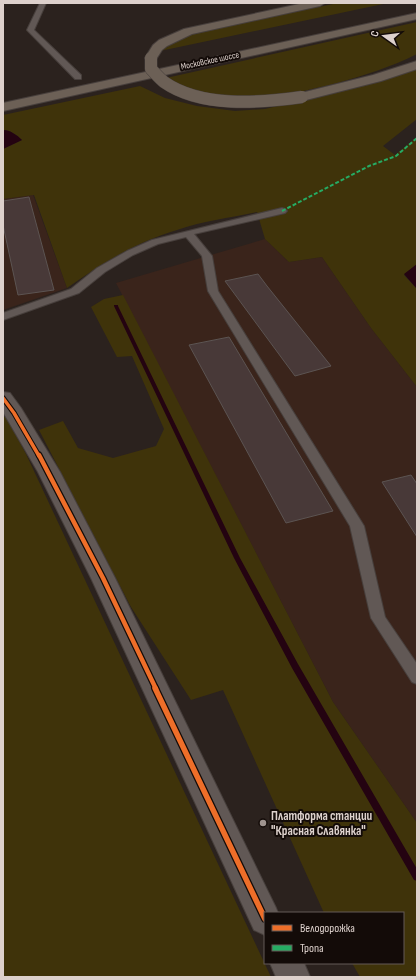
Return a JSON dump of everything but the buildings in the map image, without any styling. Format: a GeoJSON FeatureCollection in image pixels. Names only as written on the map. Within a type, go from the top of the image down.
{"type":"FeatureCollection","features":[{"type":"Feature","properties":{"kind":"highway"},"geometry":{"type":"LineString","coordinates":[[320,3],[210,25],[178,34],[163,43],[158,48],[151,58],[151,69],[164,82],[178,89],[215,99],[259,102],[302,97],[377,78],[417,65]]}},
{"type":"Feature","properties":{"kind":"highway"},"geometry":{"type":"LineString","coordinates":[[371,14],[417,4]]}},
{"type":"Feature","properties":{"kind":"highway","name":"Московское шоссе"},"geometry":{"type":"LineString","coordinates":[[3,107],[417,16]]}},
{"type":"Feature","properties":{"kind":"highway"},"geometry":{"type":"LineString","coordinates":[[139,64],[162,59]]}},
{"type":"Feature","properties":{"kind":"highway"},"geometry":{"type":"LineString","coordinates":[[63,80],[93,73]]}},
{"type":"Feature","properties":{"kind":"street"},"geometry":{"type":"LineString","coordinates":[[3,398],[14,413],[49,472],[103,578],[264,917]]}},
{"type":"Feature","properties":{"kind":"street"},"geometry":{"type":"LineString","coordinates":[[286,964],[293,977]]}},
{"type":"Feature","properties":{"kind":"lane"},"geometry":{"type":"LineString","coordinates":[[43,3],[30,30],[78,77]]}},
{"type":"Feature","properties":{"kind":"lane"},"geometry":{"type":"LineString","coordinates":[[3,317],[75,291],[101,270],[130,253],[155,242],[282,211]]}},
{"type":"Feature","properties":{"kind":"lane"},"geometry":{"type":"LineString","coordinates":[[188,233],[207,256],[213,291],[357,526],[378,618],[417,677]]}},
{"type":"Feature","properties":{"kind":"shaded area"},"geometry":{"type":"Polygon","coordinates":[[[338,3],[388,3],[160,51],[182,38],[207,29],[338,3]]]}},
{"type":"Feature","properties":{"kind":"shaded area"},"geometry":{"type":"Polygon","coordinates":[[[417,22],[417,54],[358,77],[294,93],[272,96],[229,97],[208,94],[166,78],[417,22]]]}},
{"type":"Feature","properties":{"kind":"shaded area"},"geometry":{"type":"Polygon","coordinates":[[[417,69],[417,119],[383,146],[395,155],[417,137],[417,264],[404,275],[417,289],[417,387],[371,328],[322,257],[289,262],[265,239],[257,212],[196,224],[147,241],[119,254],[67,288],[34,195],[3,199],[3,149],[22,140],[13,133],[3,130],[3,115],[140,86],[165,98],[197,106],[235,111],[265,109],[331,93],[417,69]]]}},
{"type":"Feature","properties":{"kind":"shaded area"},"geometry":{"type":"Polygon","coordinates":[[[3,130],[13,133],[22,140],[3,149],[3,130]]]}},
{"type":"Feature","properties":{"kind":"shaded area"},"geometry":{"type":"Polygon","coordinates":[[[33,195],[67,288],[3,310],[3,199],[33,195]]]}},
{"type":"Feature","properties":{"kind":"shaded area"},"geometry":{"type":"Polygon","coordinates":[[[265,239],[289,262],[322,257],[371,328],[417,387],[417,823],[333,702],[116,283],[265,239]]]}},
{"type":"Feature","properties":{"kind":"shaded area"},"geometry":{"type":"Polygon","coordinates":[[[417,264],[417,289],[404,274],[417,264]]]}},
{"type":"Feature","properties":{"kind":"shaded area"},"geometry":{"type":"Polygon","coordinates":[[[123,295],[333,702],[417,823],[417,977],[360,977],[353,964],[404,964],[404,912],[324,912],[223,690],[191,700],[131,607],[39,430],[63,421],[78,448],[113,458],[156,446],[164,429],[132,356],[117,357],[91,307],[104,299],[123,295]]]}},
{"type":"Feature","properties":{"kind":"shaded area"},"geometry":{"type":"Polygon","coordinates":[[[3,417],[6,417],[26,454],[271,977],[3,977],[3,417]]]}},
{"type":"Feature","properties":{"kind":"waterway"},"geometry":{"type":"LineString","coordinates":[[116,306],[237,558],[295,666],[417,877]]}},
{"type":"Feature","properties":{"kind":"marked path"},"geometry":{"type":"LineString","coordinates":[[282,211],[369,166],[396,156],[417,138]]}},
{"type":"Feature","properties":{"kind":"cycle path"},"geometry":{"type":"LineString","coordinates":[[3,398],[14,413],[49,472],[103,578],[264,917]]}},
{"type":"Feature","properties":{"kind":"place","name":"Платформа станции \"Красная Славянка\""},"geometry":{"type":"Point","coordinates":[263,823]}}]}
